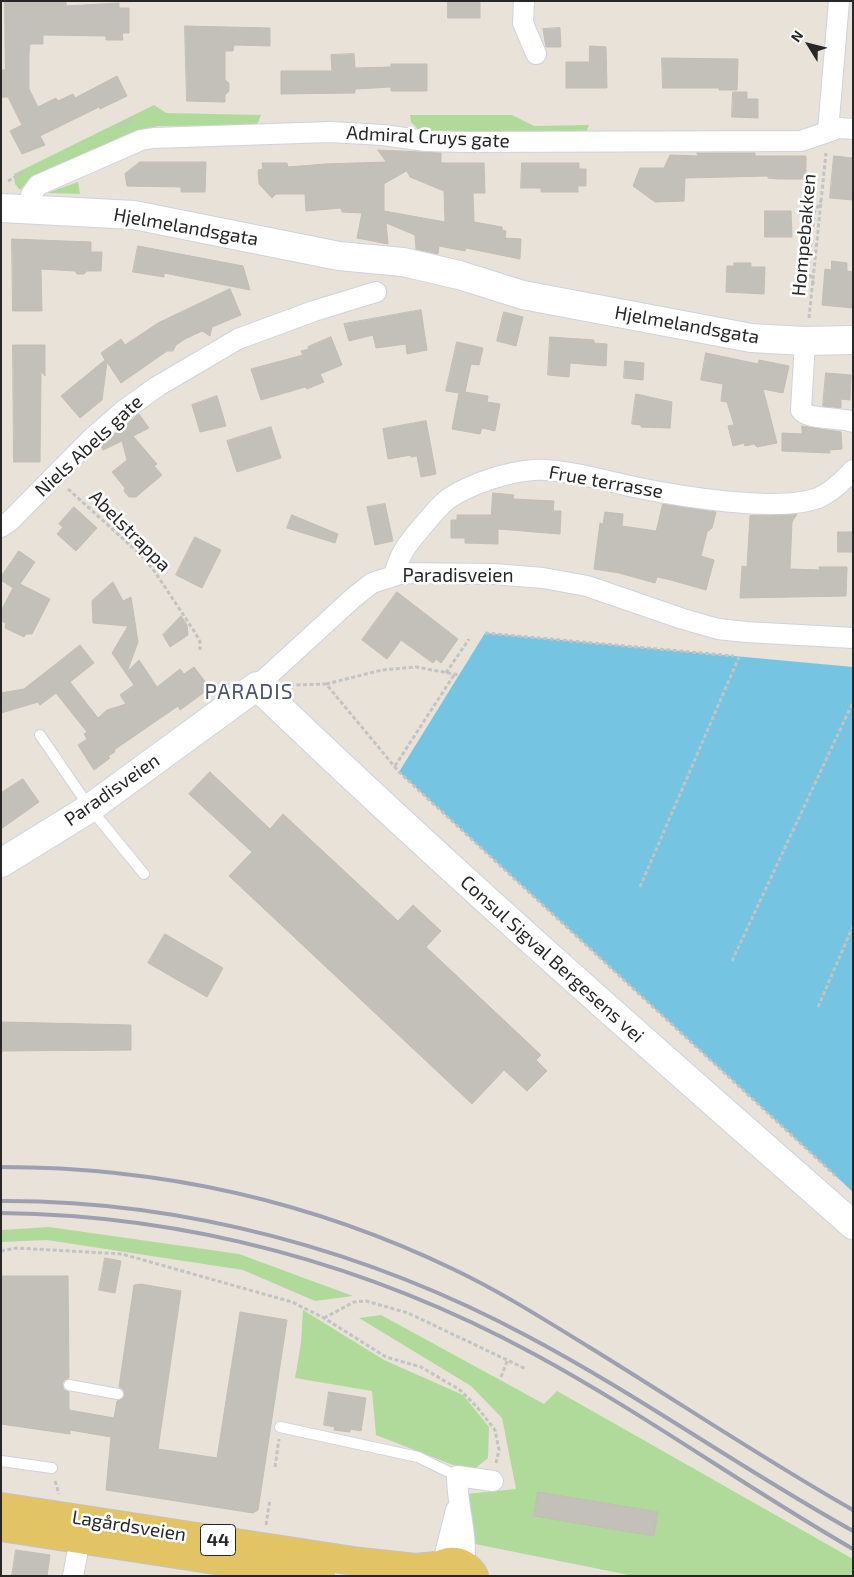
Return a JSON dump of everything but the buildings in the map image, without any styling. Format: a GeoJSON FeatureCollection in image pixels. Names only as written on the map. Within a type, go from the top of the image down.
{"type":"FeatureCollection","features":[{"type":"Feature","properties":{"kind":"main road","name":"Lagårdsveien"},"geometry":{"type":"LineString","coordinates":[[1,1507],[368,1563],[456,1570]]}},
{"type":"Feature","properties":{"kind":"main road","name":"Lagårdsveien"},"geometry":{"type":"LineString","coordinates":[[1,1527],[320,1576]]}},
{"type":"Feature","properties":{"kind":"street"},"geometry":{"type":"LineString","coordinates":[[524,1],[523,23],[536,54]]}},
{"type":"Feature","properties":{"kind":"street"},"geometry":{"type":"LineString","coordinates":[[828,131],[839,1]]}},
{"type":"Feature","properties":{"kind":"street","name":"Admiral Cruys gate"},"geometry":{"type":"LineString","coordinates":[[28,209],[31,195],[38,185],[141,140],[152,138],[330,132],[467,142],[801,141],[839,128],[853,129]]}},
{"type":"Feature","properties":{"kind":"street","name":"Hjelmelandsgata"},"geometry":{"type":"LineString","coordinates":[[1,208],[134,215],[339,256],[412,264],[459,275],[523,295],[751,338],[805,341],[853,340]]}},
{"type":"Feature","properties":{"kind":"street","name":"Niels Abels gate"},"geometry":{"type":"LineString","coordinates":[[1,527],[10,521],[97,433],[123,411],[158,386],[238,339],[314,311],[376,292]]}},
{"type":"Feature","properties":{"kind":"street"},"geometry":{"type":"LineString","coordinates":[[805,341],[801,410],[808,416],[844,419],[853,422]]}},
{"type":"Feature","properties":{"kind":"street","name":"Frue terrasse"},"geometry":{"type":"LineString","coordinates":[[394,574],[400,554],[450,497],[504,474],[535,470],[593,477],[637,487],[746,503],[778,503],[806,501],[819,497],[831,490],[853,470]]}},
{"type":"Feature","properties":{"kind":"street","name":"Paradisveien"},"geometry":{"type":"LineString","coordinates":[[1,864],[90,808],[257,686],[353,598],[372,583],[394,574],[420,572],[494,574],[543,578],[587,586],[683,619],[718,628],[746,632],[853,638]]}},
{"type":"Feature","properties":{"kind":"street","name":"Consul Sigval Bergesens vei"},"geometry":{"type":"LineString","coordinates":[[257,686],[356,781],[532,941],[853,1225]]}},
{"type":"Feature","properties":{"kind":"street"},"geometry":{"type":"LineString","coordinates":[[456,1570],[466,1546],[458,1500],[457,1476],[493,1481]]}},
{"type":"Feature","properties":{"kind":"street"},"geometry":{"type":"LineString","coordinates":[[72,1576],[80,1539]]}},
{"type":"Feature","properties":{"kind":"lane"},"geometry":{"type":"LineString","coordinates":[[40,735],[90,808],[144,874]]}},
{"type":"Feature","properties":{"kind":"lane"},"geometry":{"type":"LineString","coordinates":[[69,1385],[118,1394]]}},
{"type":"Feature","properties":{"kind":"lane"},"geometry":{"type":"LineString","coordinates":[[280,1427],[418,1458],[457,1476]]}},
{"type":"Feature","properties":{"kind":"lane"},"geometry":{"type":"LineString","coordinates":[[1,1460],[52,1468]]}},
{"type":"Feature","properties":{"kind":"path","name":"Hompebakken"},"geometry":{"type":"LineString","coordinates":[[805,341],[814,285],[828,131]]}},
{"type":"Feature","properties":{"kind":"path"},"geometry":{"type":"LineString","coordinates":[[814,285],[808,272],[814,213],[821,201]]}},
{"type":"Feature","properties":{"kind":"path","name":"Abelstrappa"},"geometry":{"type":"LineString","coordinates":[[65,486],[141,555],[155,572],[196,634],[200,642],[200,650]]}},
{"type":"Feature","properties":{"kind":"path"},"geometry":{"type":"LineString","coordinates":[[485,633],[734,656]]}},
{"type":"Feature","properties":{"kind":"path"},"geometry":{"type":"LineString","coordinates":[[446,673],[469,639]]}},
{"type":"Feature","properties":{"kind":"path"},"geometry":{"type":"LineString","coordinates":[[640,887],[739,657]]}},
{"type":"Feature","properties":{"kind":"path"},"geometry":{"type":"LineString","coordinates":[[257,686],[326,684],[382,670],[416,667],[459,676]]}},
{"type":"Feature","properties":{"kind":"path"},"geometry":{"type":"LineString","coordinates":[[394,766],[454,674]]}},
{"type":"Feature","properties":{"kind":"path"},"geometry":{"type":"LineString","coordinates":[[326,684],[394,766],[838,1179]]}},
{"type":"Feature","properties":{"kind":"path"},"geometry":{"type":"LineString","coordinates":[[732,961],[853,702]]}},
{"type":"Feature","properties":{"kind":"path"},"geometry":{"type":"LineString","coordinates":[[818,1007],[853,926]]}},
{"type":"Feature","properties":{"kind":"path"},"geometry":{"type":"LineString","coordinates":[[1,1251],[17,1248],[122,1254],[292,1302],[324,1318],[386,1357],[421,1367],[460,1390],[477,1406],[495,1430],[499,1450],[493,1481]]}},
{"type":"Feature","properties":{"kind":"path"},"geometry":{"type":"LineString","coordinates":[[324,1318],[354,1302],[366,1301],[408,1313],[526,1369]]}},
{"type":"Feature","properties":{"kind":"path"},"geometry":{"type":"LineString","coordinates":[[501,1377],[508,1359]]}},
{"type":"Feature","properties":{"kind":"path"},"geometry":{"type":"LineString","coordinates":[[265,1529],[270,1499]]}},
{"type":"Feature","properties":{"kind":"green space"},"geometry":{"type":"Polygon","coordinates":[[[154,105],[166,113],[261,115],[257,125],[157,126],[130,140],[38,176],[27,182],[20,190],[15,184],[14,174],[154,105]]]}},
{"type":"Feature","properties":{"kind":"green space"},"geometry":{"type":"Polygon","coordinates":[[[410,115],[512,115],[534,126],[589,125],[585,135],[421,132],[411,122],[410,115]]]}},
{"type":"Feature","properties":{"kind":"green space"},"geometry":{"type":"Polygon","coordinates":[[[78,182],[80,194],[47,193],[78,182]]]}},
{"type":"Feature","properties":{"kind":"green space"},"geometry":{"type":"Polygon","coordinates":[[[49,1227],[239,1254],[353,1296],[315,1301],[243,1270],[47,1240],[1,1242],[1,1230],[49,1227]]]}},
{"type":"Feature","properties":{"kind":"green space"},"geometry":{"type":"Polygon","coordinates":[[[303,1310],[384,1360],[463,1395],[489,1427],[488,1458],[471,1472],[376,1435],[372,1391],[295,1378],[301,1343],[303,1310]]]}},
{"type":"Feature","properties":{"kind":"green space"},"geometry":{"type":"Polygon","coordinates":[[[381,1315],[544,1404],[557,1391],[853,1559],[853,1576],[634,1576],[475,1544],[466,1494],[516,1489],[502,1418],[471,1386],[359,1318],[381,1315]]]}},
{"type":"Feature","properties":{"kind":"water"},"geometry":{"type":"Polygon","coordinates":[[[485,633],[853,667],[853,1192],[399,772],[485,633]]]}},
{"type":"Feature","properties":{"kind":"railway"},"geometry":{"type":"LineString","coordinates":[[1,1167],[119,1173],[177,1181],[290,1207],[346,1225],[401,1246],[455,1270],[523,1307],[786,1471],[853,1510]]}},
{"type":"Feature","properties":{"kind":"railway"},"geometry":{"type":"LineString","coordinates":[[1,1201],[70,1203],[138,1210],[206,1221],[274,1236],[340,1256],[405,1279],[468,1306],[570,1360],[812,1508],[853,1531]]}},
{"type":"Feature","properties":{"kind":"railway"},"geometry":{"type":"LineString","coordinates":[[1,1213],[71,1216],[140,1223],[209,1235],[276,1251],[343,1271],[408,1295],[472,1322],[575,1377],[853,1549]]}},
{"type":"Feature","properties":{"kind":"district","name":"PARADIS"},"geometry":{"type":"Point","coordinates":[249,692]}}]}
